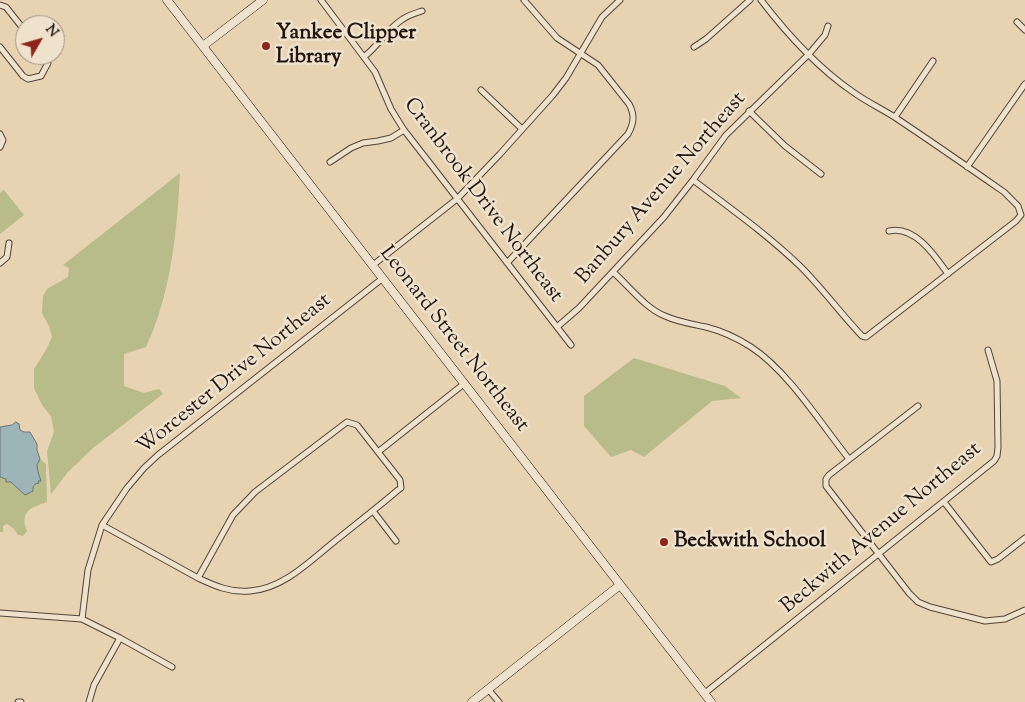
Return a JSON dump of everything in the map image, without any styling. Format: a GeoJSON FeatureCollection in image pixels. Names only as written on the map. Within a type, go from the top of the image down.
{"type":"FeatureCollection","features":[{"type":"Feature","properties":{"kind":"main road","name":"Leonard Street Northeast"},"geometry":{"type":"LineString","coordinates":[[168,0],[711,702]]}},
{"type":"Feature","properties":{"kind":"main road"},"geometry":{"type":"LineString","coordinates":[[203,46],[263,0]]}},
{"type":"Feature","properties":{"kind":"main road"},"geometry":{"type":"LineString","coordinates":[[472,702],[620,584]]}},
{"type":"Feature","properties":{"kind":"street","name":"Cranbrook Drive Northeast"},"geometry":{"type":"LineString","coordinates":[[321,0],[375,72],[391,109],[404,130],[571,345]]}},
{"type":"Feature","properties":{"kind":"street"},"geometry":{"type":"LineString","coordinates":[[507,263],[628,134],[632,125],[633,113],[629,104],[598,66],[566,46],[552,33],[524,0]]}},
{"type":"Feature","properties":{"kind":"street"},"geometry":{"type":"LineString","coordinates":[[373,265],[457,199],[553,95],[602,17],[620,0]]}},
{"type":"Feature","properties":{"kind":"street"},"geometry":{"type":"LineString","coordinates":[[694,47],[706,39],[750,0]]}},
{"type":"Feature","properties":{"kind":"street"},"geometry":{"type":"LineString","coordinates":[[693,180],[800,266],[863,337],[869,335],[948,274],[1016,221],[1021,215],[1021,210],[1012,199],[895,117],[853,92],[809,54],[780,24],[762,0]]}},
{"type":"Feature","properties":{"kind":"street"},"geometry":{"type":"LineString","coordinates":[[0,5],[6,7],[15,18]]}},
{"type":"Feature","properties":{"kind":"street"},"geometry":{"type":"LineString","coordinates":[[364,56],[403,18],[422,11]]}},
{"type":"Feature","properties":{"kind":"street"},"geometry":{"type":"LineString","coordinates":[[1017,22],[1025,30]]}},
{"type":"Feature","properties":{"kind":"street","name":"Banbury Avenue Northeast"},"geometry":{"type":"LineString","coordinates":[[557,327],[579,308],[664,217],[726,135],[809,54],[825,35],[828,26]]}},
{"type":"Feature","properties":{"kind":"street"},"geometry":{"type":"LineString","coordinates":[[1,50],[23,76],[28,79],[41,76],[46,65]]}},
{"type":"Feature","properties":{"kind":"street"},"geometry":{"type":"LineString","coordinates":[[895,117],[933,61]]}},
{"type":"Feature","properties":{"kind":"street"},"geometry":{"type":"LineString","coordinates":[[967,167],[1025,84]]}},
{"type":"Feature","properties":{"kind":"street"},"geometry":{"type":"LineString","coordinates":[[481,90],[522,129]]}},
{"type":"Feature","properties":{"kind":"street"},"geometry":{"type":"LineString","coordinates":[[749,111],[778,140],[821,174]]}},
{"type":"Feature","properties":{"kind":"street"},"geometry":{"type":"LineString","coordinates":[[330,162],[351,148],[363,143],[390,138],[404,130]]}},
{"type":"Feature","properties":{"kind":"street"},"geometry":{"type":"LineString","coordinates":[[0,134],[3,140],[0,147]]}},
{"type":"Feature","properties":{"kind":"street"},"geometry":{"type":"LineString","coordinates":[[889,231],[898,230],[919,240],[930,250],[948,274]]}},
{"type":"Feature","properties":{"kind":"street"},"geometry":{"type":"LineString","coordinates":[[0,263],[7,257],[10,243]]}},
{"type":"Feature","properties":{"kind":"street"},"geometry":{"type":"LineString","coordinates":[[613,272],[658,313],[681,322],[718,330],[739,340],[761,354],[788,381],[849,459]]}},
{"type":"Feature","properties":{"kind":"street","name":"Worcester Drive Northeast"},"geometry":{"type":"LineString","coordinates":[[82,619],[88,570],[102,525],[127,488],[144,468],[383,278]]}},
{"type":"Feature","properties":{"kind":"street","name":"Beckwith Avenue Northeast"},"geometry":{"type":"LineString","coordinates":[[705,694],[878,553],[988,467],[997,456],[997,380],[988,350]]}},
{"type":"Feature","properties":{"kind":"street"},"geometry":{"type":"LineString","coordinates":[[378,452],[464,383]]}},
{"type":"Feature","properties":{"kind":"street"},"geometry":{"type":"LineString","coordinates":[[918,406],[829,475],[825,482],[828,490],[918,602],[985,622],[1005,619],[1025,610]]}},
{"type":"Feature","properties":{"kind":"street"},"geometry":{"type":"LineString","coordinates":[[102,525],[198,578],[223,589],[233,591],[259,590],[275,584],[294,573],[398,490],[401,484],[400,480],[356,425],[349,421],[256,492],[241,506],[233,515],[198,578]]}},
{"type":"Feature","properties":{"kind":"street"},"geometry":{"type":"LineString","coordinates":[[944,502],[991,562],[1025,538]]}},
{"type":"Feature","properties":{"kind":"street"},"geometry":{"type":"LineString","coordinates":[[373,511],[396,541]]}},
{"type":"Feature","properties":{"kind":"street"},"geometry":{"type":"LineString","coordinates":[[0,612],[82,619],[172,667]]}},
{"type":"Feature","properties":{"kind":"street"},"geometry":{"type":"LineString","coordinates":[[89,702],[94,685],[120,638]]}},
{"type":"Feature","properties":{"kind":"street"},"geometry":{"type":"LineString","coordinates":[[488,689],[498,702]]}},
{"type":"Feature","properties":{"kind":"green space"},"geometry":{"type":"Polygon","coordinates":[[[180,173],[175,240],[167,284],[155,326],[146,347],[124,354],[124,386],[144,393],[159,389],[163,394],[93,448],[68,472],[51,494],[47,451],[54,432],[51,416],[42,405],[34,388],[34,369],[52,337],[42,313],[43,296],[47,289],[68,277],[69,268],[63,265],[180,173]]]}},
{"type":"Feature","properties":{"kind":"green space"},"geometry":{"type":"Polygon","coordinates":[[[4,190],[24,215],[0,234],[0,193],[4,190]]]}},
{"type":"Feature","properties":{"kind":"green space"},"geometry":{"type":"Polygon","coordinates":[[[634,358],[725,386],[741,398],[712,401],[644,457],[631,450],[611,457],[584,426],[584,396],[634,358]]]}},
{"type":"Feature","properties":{"kind":"green space"},"geometry":{"type":"Polygon","coordinates":[[[40,459],[46,464],[47,502],[28,511],[24,519],[27,531],[23,536],[18,535],[7,524],[3,526],[3,532],[0,532],[0,477],[11,481],[25,495],[38,481],[37,465],[40,459]]]}},
{"type":"Feature","properties":{"kind":"water"},"geometry":{"type":"Polygon","coordinates":[[[16,422],[19,424],[20,430],[30,432],[37,444],[40,459],[37,465],[41,481],[35,484],[33,491],[25,495],[11,482],[6,482],[6,479],[0,477],[0,427],[12,425],[16,422]]]}},
{"type":"Feature","properties":{"kind":"place","name":"Yankee Clipper Library"},"geometry":{"type":"Point","coordinates":[266,46]}},
{"type":"Feature","properties":{"kind":"place","name":"Beckwith School"},"geometry":{"type":"Point","coordinates":[664,542]}}]}
